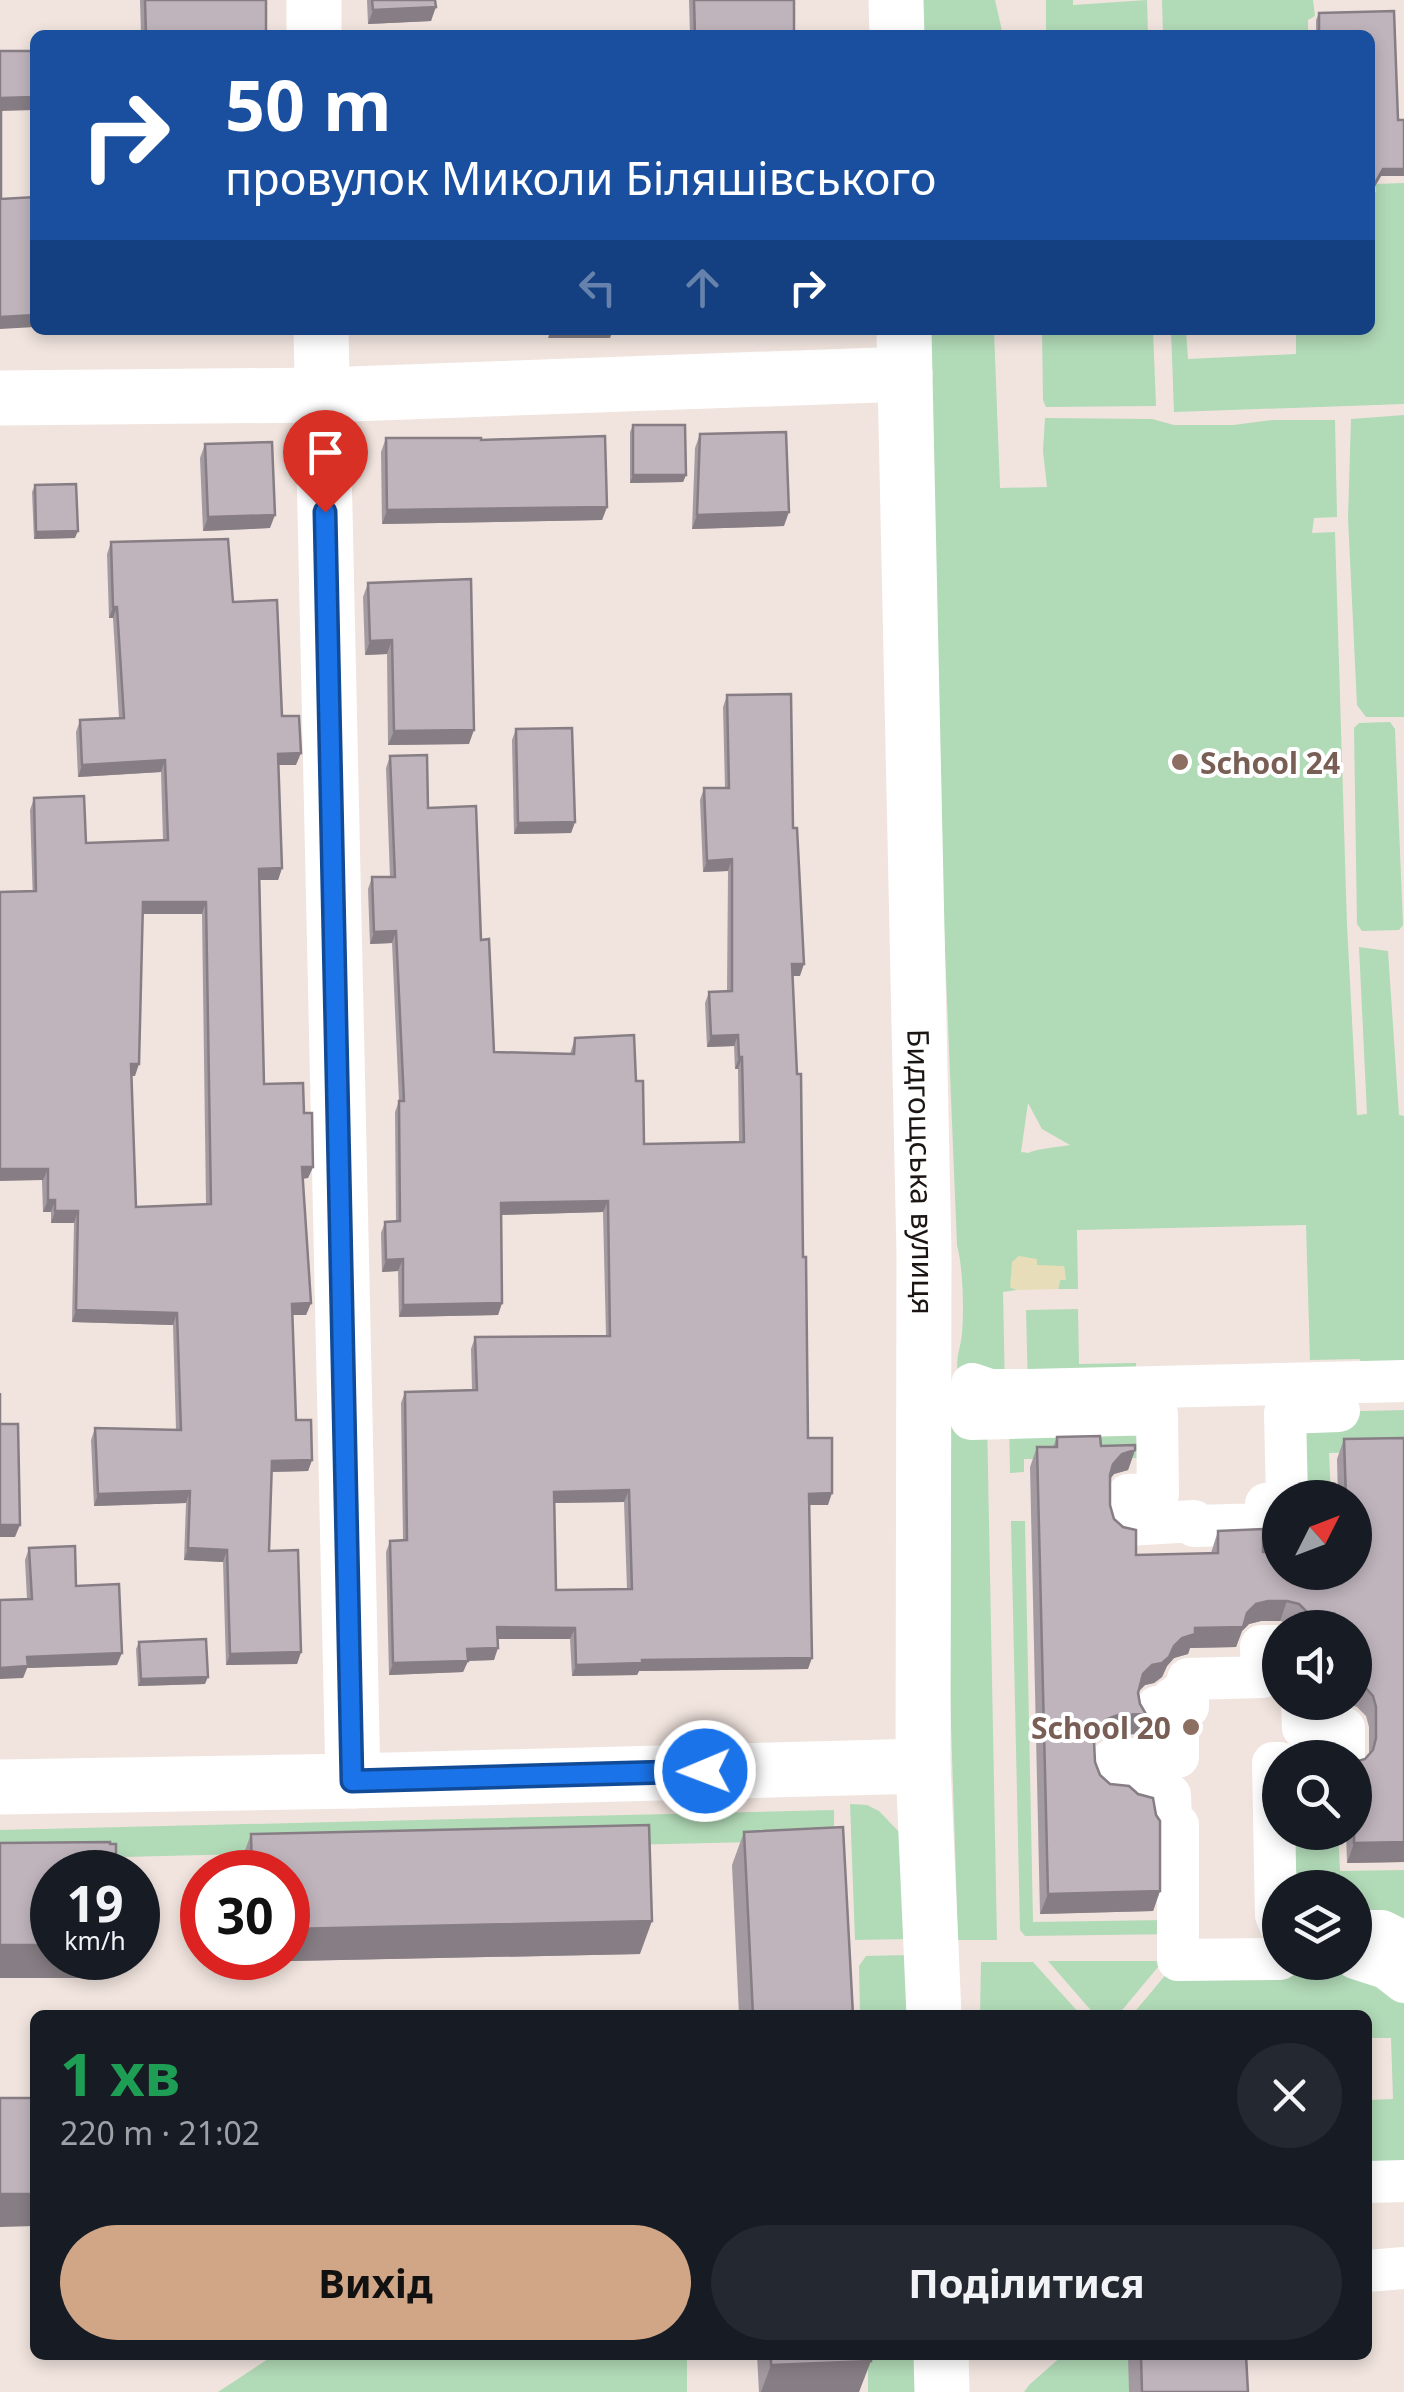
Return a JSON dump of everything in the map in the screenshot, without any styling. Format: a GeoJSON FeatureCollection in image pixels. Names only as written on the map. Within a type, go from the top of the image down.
{"type":"FeatureCollection","features":[{"type":"Feature","properties":{"kind":"street"},"geometry":{"type":"LineString","coordinates":[[314,0],[314,30]]}},
{"type":"Feature","properties":{"kind":"street"},"geometry":{"type":"LineString","coordinates":[[896,0],[897,30]]}},
{"type":"Feature","properties":{"kind":"street"},"geometry":{"type":"LineString","coordinates":[[321,335],[352,1781]]}},
{"type":"Feature","properties":{"kind":"street"},"geometry":{"type":"LineString","coordinates":[[0,398],[323,395],[905,352]]}},
{"type":"Feature","properties":{"kind":"street","name":"Бидгощська вулиця"},"geometry":{"type":"LineString","coordinates":[[905,352],[924,1254],[923,1766],[934,2010]]}},
{"type":"Feature","properties":{"kind":"street"},"geometry":{"type":"LineString","coordinates":[[1262,1524],[1194,1526],[1194,1521],[1128,1525],[1128,1495],[1158,1494],[1156,1414],[971,1418],[972,1384],[990,1390],[1028,1390],[1404,1382]]}},
{"type":"Feature","properties":{"kind":"street"},"geometry":{"type":"LineString","coordinates":[[1287,1480],[1285,1412],[1404,1410]]}},
{"type":"Feature","properties":{"kind":"street"},"geometry":{"type":"LineString","coordinates":[[1262,1678],[1188,1679],[1188,1692],[1180,1692],[1181,1698],[1188,1697],[1188,1707],[1178,1707],[1178,1699],[1172,1699],[1173,1707],[1156,1707],[1156,1715],[1178,1716],[1178,1757],[1112,1760],[1112,1781],[1142,1780],[1143,1793],[1170,1795],[1171,1824],[1178,1824],[1178,1960],[1262,1959]]}},
{"type":"Feature","properties":{"kind":"street"},"geometry":{"type":"LineString","coordinates":[[1302,1720],[1302,1728],[1344,1728],[1344,1740]]}},
{"type":"Feature","properties":{"kind":"street"},"geometry":{"type":"LineString","coordinates":[[0,1787],[923,1766]]}},
{"type":"Feature","properties":{"kind":"street"},"geometry":{"type":"LineString","coordinates":[[1372,1931],[1404,1942]]}},
{"type":"Feature","properties":{"kind":"street"},"geometry":{"type":"LineString","coordinates":[[1372,1963],[1386,1968],[1404,1982]]}},
{"type":"Feature","properties":{"kind":"street"},"geometry":{"type":"LineString","coordinates":[[1372,2182],[1404,2182]]}},
{"type":"Feature","properties":{"kind":"street"},"geometry":{"type":"LineString","coordinates":[[1372,2270],[1404,2268]]}},
{"type":"Feature","properties":{"kind":"street"},"geometry":{"type":"LineString","coordinates":[[942,2360],[942,2392]]}},
{"type":"Feature","properties":{"kind":"green space"},"geometry":{"type":"Polygon","coordinates":[[[921,0],[995,0],[1002,30],[922,30],[921,0]]]}},
{"type":"Feature","properties":{"kind":"green space"},"geometry":{"type":"Polygon","coordinates":[[[1046,0],[1073,0],[1073,5],[1147,0],[1148,30],[1046,30],[1046,0]]]}},
{"type":"Feature","properties":{"kind":"green space"},"geometry":{"type":"Polygon","coordinates":[[[1162,0],[1313,0],[1315,16],[1308,20],[1308,30],[1163,30],[1162,0]]]}},
{"type":"Feature","properties":{"kind":"green space"},"geometry":{"type":"Polygon","coordinates":[[[1404,183],[1404,404],[1174,412],[1171,335],[1186,335],[1188,359],[1296,354],[1296,335],[1375,335],[1375,184],[1404,183]]]}},
{"type":"Feature","properties":{"kind":"green space","name":"School 24"},"geometry":{"type":"Polygon","coordinates":[[[928,335],[994,335],[1000,488],[1047,487],[1045,418],[1152,419],[1174,425],[1335,420],[1337,517],[1314,518],[1312,533],[1335,532],[1357,1115],[1367,1114],[1359,947],[1388,951],[1399,1115],[1404,1116],[1404,1381],[1362,1382],[1360,1359],[1310,1360],[1306,1225],[1077,1230],[1078,1289],[1058,1289],[1060,1280],[1065,1280],[1064,1266],[1010,1287],[1017,1290],[1003,1292],[1005,1390],[958,1373],[963,1324],[938,779],[928,335]],[[1028,1103],[1021,1152],[1070,1145],[1042,1129],[1028,1103]]]}},
{"type":"Feature","properties":{"kind":"green space"},"geometry":{"type":"Polygon","coordinates":[[[1042,335],[1153,335],[1156,406],[1046,407],[1042,335]]]}},
{"type":"Feature","properties":{"kind":"green space"},"geometry":{"type":"Polygon","coordinates":[[[1404,415],[1404,717],[1366,717],[1357,705],[1348,518],[1351,419],[1404,415]]]}},
{"type":"Feature","properties":{"kind":"green space"},"geometry":{"type":"Polygon","coordinates":[[[1390,722],[1395,729],[1403,925],[1399,930],[1362,931],[1357,924],[1354,728],[1359,723],[1390,722]]]}},
{"type":"Feature","properties":{"kind":"green space"},"geometry":{"type":"Polygon","coordinates":[[[1078,1309],[1079,1364],[1136,1363],[1136,1388],[1028,1390],[1026,1310],[1078,1309]]]}},
{"type":"Feature","properties":{"kind":"green space"},"geometry":{"type":"Polygon","coordinates":[[[1404,1410],[1404,1451],[1329,1453],[1330,1480],[1287,1480],[1285,1413],[1404,1410]]]}},
{"type":"Feature","properties":{"kind":"green space"},"geometry":{"type":"Polygon","coordinates":[[[1157,1414],[1145,1458],[1024,1459],[1024,1472],[1010,1473],[1009,1417],[1157,1414]]]}},
{"type":"Feature","properties":{"kind":"green space"},"geometry":{"type":"Polygon","coordinates":[[[987,1418],[997,1940],[958,1940],[950,1694],[950,1428],[987,1418]]]}},
{"type":"Feature","properties":{"kind":"green space"},"geometry":{"type":"Polygon","coordinates":[[[1011,1521],[1025,1521],[1033,1922],[1165,1920],[1179,1934],[1025,1936],[1020,1930],[1011,1521]]]}},
{"type":"Feature","properties":{"kind":"green space"},"geometry":{"type":"Polygon","coordinates":[[[850,1804],[867,1805],[879,1811],[901,1834],[909,1939],[855,1940],[850,1804]]]}},
{"type":"Feature","properties":{"kind":"green space"},"geometry":{"type":"Polygon","coordinates":[[[834,1810],[834,1840],[310,1853],[180,1850],[180,1856],[160,1856],[160,1850],[30,1850],[30,1859],[0,1860],[0,1830],[834,1810]]]}},
{"type":"Feature","properties":{"kind":"green space"},"geometry":{"type":"Polygon","coordinates":[[[1280,1850],[1339,1850],[1340,1870],[1280,1870],[1280,1850]]]}},
{"type":"Feature","properties":{"kind":"green space"},"geometry":{"type":"Polygon","coordinates":[[[1372,1870],[1404,1870],[1404,1942],[1372,1935],[1372,1870]]]}},
{"type":"Feature","properties":{"kind":"green space"},"geometry":{"type":"Polygon","coordinates":[[[909,1955],[911,2010],[860,2010],[859,1966],[866,1956],[909,1955]]]}},
{"type":"Feature","properties":{"kind":"green space"},"geometry":{"type":"Polygon","coordinates":[[[1178,1960],[1262,1961],[1262,1980],[1372,1980],[1372,1969],[1404,1982],[1404,2181],[1372,2182],[1372,2100],[1393,2099],[1391,2038],[1372,2038],[1372,2010],[1136,2010],[1178,1960]]]}},
{"type":"Feature","properties":{"kind":"green space"},"geometry":{"type":"Polygon","coordinates":[[[1048,1961],[1163,1961],[1122,2010],[1091,2010],[1048,1961]]]}},
{"type":"Feature","properties":{"kind":"green space"},"geometry":{"type":"Polygon","coordinates":[[[981,1962],[1033,1962],[1076,2010],[980,2010],[981,1962]]]}},
{"type":"Feature","properties":{"kind":"green space"},"geometry":{"type":"Polygon","coordinates":[[[266,2360],[687,2360],[687,2392],[218,2392],[266,2360]]]}},
{"type":"Feature","properties":{"kind":"green space"},"geometry":{"type":"Polygon","coordinates":[[[868,2360],[919,2360],[919,2392],[868,2392],[868,2360]]]}},
{"type":"Feature","properties":{"kind":"green space"},"geometry":{"type":"Polygon","coordinates":[[[1057,2360],[1129,2360],[1130,2392],[1024,2392],[1057,2360]]]}},
{"type":"Feature","properties":{"kind":"sand"},"geometry":{"type":"Polygon","coordinates":[[[1019,1256],[1037,1259],[1037,1265],[1064,1266],[1066,1280],[1060,1280],[1058,1289],[1010,1287],[1012,1262],[1019,1256]]]}},
{"type":"Feature","properties":{"kind":"building"},"geometry":{"type":"Polygon","coordinates":[[[145,0],[266,0],[266,30],[146,30],[145,0]]]}},
{"type":"Feature","properties":{"kind":"building"},"geometry":{"type":"Polygon","coordinates":[[[372,0],[435,0],[436,7],[373,10],[372,0]]]}},
{"type":"Feature","properties":{"kind":"building"},"geometry":{"type":"Polygon","coordinates":[[[694,0],[794,0],[794,30],[695,30],[694,0]]]}},
{"type":"Feature","properties":{"kind":"building"},"geometry":{"type":"Polygon","coordinates":[[[1394,11],[1398,120],[1404,120],[1404,169],[1383,169],[1375,183],[1375,30],[1319,30],[1319,13],[1394,11]]]}},
{"type":"Feature","properties":{"kind":"building"},"geometry":{"type":"Polygon","coordinates":[[[0,51],[30,51],[30,97],[1,98],[1,199],[30,197],[30,315],[0,317],[0,51]]]}},
{"type":"Feature","properties":{"kind":"building"},"geometry":{"type":"Polygon","coordinates":[[[633,425],[685,425],[686,475],[633,475],[633,425]]]}},
{"type":"Feature","properties":{"kind":"building"},"geometry":{"type":"Polygon","coordinates":[[[786,432],[789,512],[697,515],[700,434],[786,432]]]}},
{"type":"Feature","properties":{"kind":"building"},"geometry":{"type":"Polygon","coordinates":[[[605,436],[607,507],[387,510],[386,438],[605,436]]]}},
{"type":"Feature","properties":{"kind":"building"},"geometry":{"type":"Polygon","coordinates":[[[272,442],[275,515],[208,517],[205,444],[272,442]]]}},
{"type":"Feature","properties":{"kind":"building"},"geometry":{"type":"Polygon","coordinates":[[[76,484],[78,531],[36,532],[35,485],[76,484]]]}},
{"type":"Feature","properties":{"kind":"building"},"geometry":{"type":"Polygon","coordinates":[[[228,539],[233,602],[277,600],[282,716],[299,716],[301,753],[278,754],[282,868],[259,869],[264,1084],[303,1083],[304,1113],[312,1113],[313,1167],[302,1167],[311,1303],[292,1304],[296,1420],[311,1420],[312,1460],[272,1461],[269,1551],[298,1550],[301,1652],[230,1654],[227,1550],[188,1548],[190,1491],[98,1494],[95,1428],[181,1430],[177,1313],[76,1310],[78,1211],[55,1211],[55,1200],[48,1200],[48,1169],[0,1169],[0,892],[36,891],[34,798],[84,796],[86,843],[168,840],[165,760],[82,765],[80,720],[124,718],[111,542],[228,539]],[[143,902],[139,1064],[131,1064],[136,1207],[211,1204],[206,902],[143,902]]]}},
{"type":"Feature","properties":{"kind":"building"},"geometry":{"type":"Polygon","coordinates":[[[471,579],[474,730],[394,731],[392,640],[370,641],[368,583],[471,579]]]}},
{"type":"Feature","properties":{"kind":"building"},"geometry":{"type":"Polygon","coordinates":[[[791,694],[793,828],[797,828],[804,964],[792,964],[797,1074],[801,1074],[808,1438],[832,1438],[832,1493],[809,1494],[812,1658],[642,1660],[576,1665],[575,1628],[497,1627],[498,1648],[467,1649],[468,1661],[393,1663],[390,1541],[407,1540],[405,1392],[477,1390],[475,1337],[610,1336],[608,1201],[501,1203],[502,1303],[403,1305],[403,1259],[386,1260],[385,1222],[400,1221],[399,1101],[404,1101],[396,931],[374,932],[372,877],[395,877],[390,756],[427,755],[428,808],[476,806],[481,940],[489,939],[494,1052],[574,1054],[575,1038],[634,1035],[636,1081],[643,1081],[644,1144],[744,1142],[738,1035],[711,1036],[709,992],[732,991],[732,859],[707,861],[704,788],[729,788],[727,695],[791,694]],[[629,1490],[554,1492],[556,1590],[632,1589],[629,1490]]]}},
{"type":"Feature","properties":{"kind":"building"},"geometry":{"type":"Polygon","coordinates":[[[572,728],[575,822],[518,823],[516,729],[572,728]]]}},
{"type":"Feature","properties":{"kind":"building"},"geometry":{"type":"Polygon","coordinates":[[[0,1424],[18,1424],[20,1525],[0,1525],[0,1424]]]}},
{"type":"Feature","properties":{"kind":"building"},"geometry":{"type":"Polygon","coordinates":[[[1100,1436],[1101,1446],[1135,1445],[1135,1450],[1122,1454],[1113,1464],[1110,1505],[1114,1519],[1123,1527],[1136,1530],[1136,1555],[1218,1553],[1218,1531],[1262,1529],[1262,1590],[1372,1590],[1372,1480],[1345,1480],[1344,1439],[1404,1438],[1404,1842],[1372,1843],[1376,1707],[1372,1695],[1372,1610],[1305,1610],[1287,1601],[1268,1601],[1256,1604],[1247,1613],[1243,1627],[1195,1628],[1195,1634],[1182,1638],[1169,1657],[1143,1674],[1138,1693],[1146,1714],[1118,1715],[1107,1719],[1097,1730],[1095,1762],[1100,1775],[1110,1784],[1129,1786],[1138,1794],[1153,1798],[1160,1821],[1160,1891],[1048,1894],[1037,1447],[1057,1447],[1057,1437],[1100,1436]]]}},
{"type":"Feature","properties":{"kind":"building"},"geometry":{"type":"Polygon","coordinates":[[[75,1546],[76,1586],[119,1584],[122,1653],[27,1657],[28,1666],[0,1668],[0,1600],[32,1599],[29,1548],[75,1546]]]}},
{"type":"Feature","properties":{"kind":"building"},"geometry":{"type":"Polygon","coordinates":[[[206,1639],[208,1677],[141,1679],[139,1642],[206,1639]]]}},
{"type":"Feature","properties":{"kind":"building"},"geometry":{"type":"Polygon","coordinates":[[[649,1825],[652,1921],[310,1929],[310,1850],[251,1850],[251,1834],[649,1825]]]}},
{"type":"Feature","properties":{"kind":"building"},"geometry":{"type":"Polygon","coordinates":[[[843,1827],[853,2010],[753,2010],[744,1832],[843,1827]]]}},
{"type":"Feature","properties":{"kind":"building"},"geometry":{"type":"Polygon","coordinates":[[[110,1842],[116,1844],[116,1850],[30,1850],[30,1945],[0,1945],[0,1843],[110,1842]]]}},
{"type":"Feature","properties":{"kind":"building"},"geometry":{"type":"Polygon","coordinates":[[[0,2098],[30,2098],[30,2194],[0,2194],[0,2098]]]}},
{"type":"Feature","properties":{"kind":"building"},"geometry":{"type":"Polygon","coordinates":[[[771,2360],[871,2361],[771,2365],[771,2360]]]}},
{"type":"Feature","properties":{"kind":"building"},"geometry":{"type":"Polygon","coordinates":[[[1141,2360],[1246,2360],[1248,2392],[1142,2392],[1141,2360]]]}},
{"type":"Feature","properties":{"kind":"place","name":"School 24"},"geometry":{"type":"Point","coordinates":[1180,762]}},
{"type":"Feature","properties":{"kind":"place","name":"School 20"},"geometry":{"type":"Point","coordinates":[1191,1727]}},
{"type":"Feature","properties":{"kind":"route"},"geometry":{"type":"LineString","coordinates":[[325,512],[352,1781],[705,1771]]}}]}
